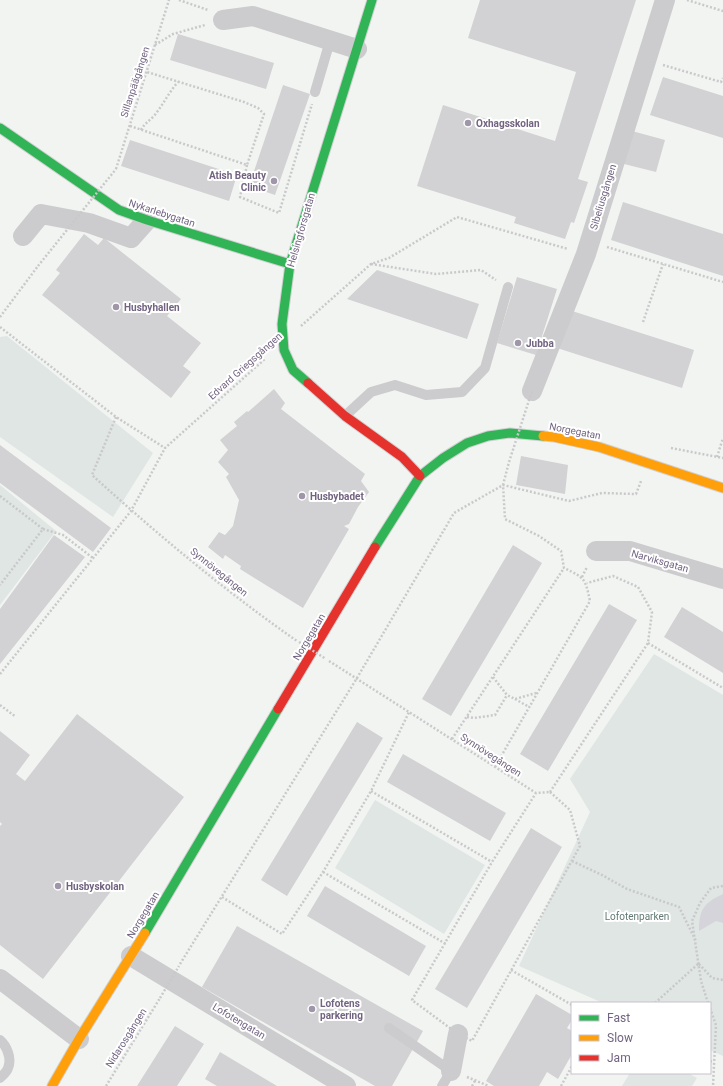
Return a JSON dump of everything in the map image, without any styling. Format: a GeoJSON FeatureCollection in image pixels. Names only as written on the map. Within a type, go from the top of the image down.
{"type":"FeatureCollection","features":[{"type":"Feature","properties":{"kind":"street","name":"Helsingforsgatan"},"geometry":{"type":"LineString","coordinates":[[372,0],[290,264],[282,324],[284,350],[293,370],[345,416],[402,457],[420,476]]}},
{"type":"Feature","properties":{"kind":"street","name":"Sibeliusgången"},"geometry":{"type":"LineString","coordinates":[[532,392],[588,247],[665,0]]}},
{"type":"Feature","properties":{"kind":"street"},"geometry":{"type":"LineString","coordinates":[[223,20],[252,16],[357,49]]}},
{"type":"Feature","properties":{"kind":"street","name":"Nykarlebygatan"},"geometry":{"type":"LineString","coordinates":[[0,128],[119,210],[290,264]]}},
{"type":"Feature","properties":{"kind":"street"},"geometry":{"type":"LineString","coordinates":[[23,236],[41,214],[89,224],[131,238],[147,220]]}},
{"type":"Feature","properties":{"kind":"street","name":"Norgegatan"},"geometry":{"type":"LineString","coordinates":[[52,1086],[79,1039],[132,956],[366,561],[420,476],[443,458],[467,443],[488,436],[510,433],[554,438],[599,447],[723,488]]}},
{"type":"Feature","properties":{"kind":"street","name":"Narviksgatan"},"geometry":{"type":"LineString","coordinates":[[596,551],[630,551],[723,579]]}},
{"type":"Feature","properties":{"kind":"street","name":"Lofotengatan"},"geometry":{"type":"LineString","coordinates":[[132,956],[346,1086]]}},
{"type":"Feature","properties":{"kind":"street"},"geometry":{"type":"LineString","coordinates":[[0,979],[79,1039]]}},
{"type":"Feature","properties":{"kind":"street"},"geometry":{"type":"LineString","coordinates":[[446,1079],[458,1034]]}},
{"type":"Feature","properties":{"kind":"lane"},"geometry":{"type":"LineString","coordinates":[[315,92],[330,41]]}},
{"type":"Feature","properties":{"kind":"lane"},"geometry":{"type":"LineString","coordinates":[[345,416],[371,392],[395,385],[426,395],[462,392],[485,368],[508,287]]}},
{"type":"Feature","properties":{"kind":"lane"},"geometry":{"type":"LineString","coordinates":[[389,1028],[446,1079]]}},
{"type":"Feature","properties":{"kind":"lane"},"geometry":{"type":"LineString","coordinates":[[0,1040],[8,1052],[10,1061],[8,1068],[0,1078]]}},
{"type":"Feature","properties":{"kind":"path","name":"Sillanpäägången"},"geometry":{"type":"LineString","coordinates":[[0,316],[116,169],[169,0]]}},
{"type":"Feature","properties":{"kind":"path"},"geometry":{"type":"LineString","coordinates":[[179,0],[207,9],[223,20]]}},
{"type":"Feature","properties":{"kind":"path"},"geometry":{"type":"LineString","coordinates":[[687,0],[723,11]]}},
{"type":"Feature","properties":{"kind":"path"},"geometry":{"type":"LineString","coordinates":[[155,45],[173,34],[200,26]]}},
{"type":"Feature","properties":{"kind":"path"},"geometry":{"type":"LineString","coordinates":[[646,60],[721,82],[723,78]]}},
{"type":"Feature","properties":{"kind":"path"},"geometry":{"type":"LineString","coordinates":[[147,72],[244,102],[258,108],[264,114],[248,165],[240,197],[279,213],[315,92]]}},
{"type":"Feature","properties":{"kind":"path"},"geometry":{"type":"LineString","coordinates":[[141,130],[144,125],[154,116],[168,93],[178,82]]}},
{"type":"Feature","properties":{"kind":"path"},"geometry":{"type":"LineString","coordinates":[[130,126],[248,165]]}},
{"type":"Feature","properties":{"kind":"path","name":"Edvard Griegsgången"},"geometry":{"type":"LineString","coordinates":[[0,674],[131,511],[165,448],[370,264],[389,258],[457,217],[663,264],[723,282]]}},
{"type":"Feature","properties":{"kind":"path"},"geometry":{"type":"LineString","coordinates":[[370,264],[436,274],[481,270],[508,287]]}},
{"type":"Feature","properties":{"kind":"path"},"geometry":{"type":"LineString","coordinates":[[643,322],[663,264]]}},
{"type":"Feature","properties":{"kind":"path"},"geometry":{"type":"LineString","coordinates":[[0,327],[116,417],[165,448]]}},
{"type":"Feature","properties":{"kind":"path"},"geometry":{"type":"LineString","coordinates":[[452,739],[564,568],[562,552],[539,536],[505,519],[503,485],[532,392]]}},
{"type":"Feature","properties":{"kind":"path","name":"Synnövegången"},"geometry":{"type":"LineString","coordinates":[[116,417],[92,475],[131,511],[252,610],[299,642],[536,793]]}},
{"type":"Feature","properties":{"kind":"path"},"geometry":{"type":"LineString","coordinates":[[717,457],[723,438]]}},
{"type":"Feature","properties":{"kind":"path"},"geometry":{"type":"LineString","coordinates":[[503,485],[569,501],[602,493],[636,494]]}},
{"type":"Feature","properties":{"kind":"path","name":"Nidarosgången"},"geometry":{"type":"LineString","coordinates":[[106,1086],[357,678],[454,513],[503,485]]}},
{"type":"Feature","properties":{"kind":"path"},"geometry":{"type":"LineString","coordinates":[[0,496],[43,529],[63,535],[93,558]]}},
{"type":"Feature","properties":{"kind":"path"},"geometry":{"type":"LineString","coordinates":[[0,584],[43,529]]}},
{"type":"Feature","properties":{"kind":"path"},"geometry":{"type":"LineString","coordinates":[[495,766],[590,601],[587,583],[582,577],[564,568]]}},
{"type":"Feature","properties":{"kind":"path"},"geometry":{"type":"LineString","coordinates":[[550,792],[648,643],[652,612],[638,587],[613,576],[587,583]]}},
{"type":"Feature","properties":{"kind":"path"},"geometry":{"type":"LineString","coordinates":[[648,643],[723,688]]}},
{"type":"Feature","properties":{"kind":"path"},"geometry":{"type":"LineString","coordinates":[[493,677],[507,694],[529,707]]}},
{"type":"Feature","properties":{"kind":"path"},"geometry":{"type":"LineString","coordinates":[[515,699],[537,693]]}},
{"type":"Feature","properties":{"kind":"path"},"geometry":{"type":"LineString","coordinates":[[467,717],[474,718],[495,715],[507,694]]}},
{"type":"Feature","properties":{"kind":"path"},"geometry":{"type":"LineString","coordinates":[[0,705],[16,717]]}},
{"type":"Feature","properties":{"kind":"path"},"geometry":{"type":"LineString","coordinates":[[222,897],[282,934],[323,872],[371,791],[409,712]]}},
{"type":"Feature","properties":{"kind":"path"},"geometry":{"type":"LineString","coordinates":[[371,791],[492,862]]}},
{"type":"Feature","properties":{"kind":"path"},"geometry":{"type":"LineString","coordinates":[[550,792],[570,810],[580,846],[472,1041],[458,1034],[412,1000],[446,944],[492,862],[536,793],[550,792]]}},
{"type":"Feature","properties":{"kind":"path"},"geometry":{"type":"LineString","coordinates":[[572,861],[627,889],[679,907],[696,941]]}},
{"type":"Feature","properties":{"kind":"path"},"geometry":{"type":"LineString","coordinates":[[323,872],[446,944]]}},
{"type":"Feature","properties":{"kind":"path"},"geometry":{"type":"LineString","coordinates":[[708,1002],[700,981],[696,941],[692,921],[700,903],[711,888],[723,886]]}},
{"type":"Feature","properties":{"kind":"path"},"geometry":{"type":"LineString","coordinates":[[698,963],[712,978],[723,980]]}},
{"type":"Feature","properties":{"kind":"path"},"geometry":{"type":"LineString","coordinates":[[656,1002],[698,963]]}},
{"type":"Feature","properties":{"kind":"path"},"geometry":{"type":"LineString","coordinates":[[512,970],[571,1004]]}},
{"type":"Feature","properties":{"kind":"path"},"geometry":{"type":"LineString","coordinates":[[711,1011],[716,1026],[713,1086]]}},
{"type":"Feature","properties":{"kind":"path"},"geometry":{"type":"LineString","coordinates":[[561,1086],[571,1068]]}},
{"type":"Feature","properties":{"kind":"path"},"geometry":{"type":"LineString","coordinates":[[446,1079],[476,1079],[489,1086]]}},
{"type":"Feature","properties":{"kind":"path"},"geometry":{"type":"LineString","coordinates":[[472,1086],[476,1079]]}},
{"type":"Feature","properties":{"kind":"green space"},"geometry":{"type":"Polygon","coordinates":[[[7,336],[153,453],[113,517],[0,437],[0,337],[7,336]]]}},
{"type":"Feature","properties":{"kind":"green space"},"geometry":{"type":"Polygon","coordinates":[[[0,485],[56,531],[0,605],[0,485]]]}},
{"type":"Feature","properties":{"kind":"green space","name":"Lofotenparken"},"geometry":{"type":"Polygon","coordinates":[[[654,654],[723,695],[723,1056],[711,1050],[711,1002],[601,1002],[519,966],[590,812],[570,779],[654,654]]]}},
{"type":"Feature","properties":{"kind":"green space"},"geometry":{"type":"Polygon","coordinates":[[[375,800],[485,865],[444,934],[335,868],[375,800]]]}},
{"type":"Feature","properties":{"kind":"green space"},"geometry":{"type":"Polygon","coordinates":[[[629,1074],[690,1074],[697,1078],[692,1086],[622,1086],[629,1074]]]}},
{"type":"Feature","properties":{"kind":"shaded area"},"geometry":{"type":"Polygon","coordinates":[[[723,894],[723,923],[716,921],[699,931],[700,917],[704,908],[711,900],[723,894]]]}},
{"type":"Feature","properties":{"kind":"building","name":"Oxhagsskolan"},"geometry":{"type":"Polygon","coordinates":[[[480,0],[636,0],[578,179],[588,182],[574,223],[571,222],[565,239],[514,223],[516,217],[417,186],[443,105],[555,141],[576,72],[468,38],[480,0]]]}},
{"type":"Feature","properties":{"kind":"building"},"geometry":{"type":"Polygon","coordinates":[[[178,34],[274,63],[266,89],[170,60],[178,34]]]}},
{"type":"Feature","properties":{"kind":"building"},"geometry":{"type":"Polygon","coordinates":[[[663,77],[723,96],[723,138],[650,115],[663,77]]]}},
{"type":"Feature","properties":{"kind":"building"},"geometry":{"type":"Polygon","coordinates":[[[283,85],[310,94],[275,195],[249,186],[283,85]]]}},
{"type":"Feature","properties":{"kind":"building"},"geometry":{"type":"Polygon","coordinates":[[[632,131],[665,140],[656,172],[624,164],[632,131]]]}},
{"type":"Feature","properties":{"kind":"building"},"geometry":{"type":"Polygon","coordinates":[[[130,140],[237,175],[229,201],[121,166],[130,140]]]}},
{"type":"Feature","properties":{"kind":"building"},"geometry":{"type":"Polygon","coordinates":[[[623,202],[723,234],[723,276],[611,240],[623,202]]]}},
{"type":"Feature","properties":{"kind":"building","name":"Husbyhallen"},"geometry":{"type":"Polygon","coordinates":[[[84,234],[98,245],[104,238],[181,299],[167,316],[201,343],[183,366],[191,372],[171,398],[42,295],[60,273],[56,270],[84,234]]]}},
{"type":"Feature","properties":{"kind":"building"},"geometry":{"type":"Polygon","coordinates":[[[377,270],[479,304],[467,339],[347,299],[377,270]]]}},
{"type":"Feature","properties":{"kind":"building"},"geometry":{"type":"Polygon","coordinates":[[[517,277],[557,289],[536,355],[497,343],[517,277]]]}},
{"type":"Feature","properties":{"kind":"building"},"geometry":{"type":"Polygon","coordinates":[[[569,310],[694,350],[682,388],[557,348],[569,310]]]}},
{"type":"Feature","properties":{"kind":"building","name":"Husbybadet"},"geometry":{"type":"Polygon","coordinates":[[[274,389],[285,403],[281,409],[365,474],[361,481],[369,492],[358,507],[349,524],[344,526],[349,529],[303,608],[240,569],[241,566],[225,555],[223,559],[208,547],[219,532],[225,535],[233,526],[239,500],[226,477],[229,474],[218,462],[228,450],[220,440],[237,426],[234,422],[274,389]]]}},
{"type":"Feature","properties":{"kind":"building"},"geometry":{"type":"Polygon","coordinates":[[[0,445],[111,528],[93,552],[0,483],[0,445]]]}},
{"type":"Feature","properties":{"kind":"building"},"geometry":{"type":"Polygon","coordinates":[[[521,456],[568,465],[565,494],[516,485],[521,456]]]}},
{"type":"Feature","properties":{"kind":"building"},"geometry":{"type":"Polygon","coordinates":[[[54,535],[85,557],[0,664],[0,609],[54,535]]]}},
{"type":"Feature","properties":{"kind":"building"},"geometry":{"type":"Polygon","coordinates":[[[513,545],[542,563],[451,716],[422,699],[513,545]]]}},
{"type":"Feature","properties":{"kind":"building"},"geometry":{"type":"Polygon","coordinates":[[[609,604],[637,620],[548,771],[520,754],[609,604]]]}},
{"type":"Feature","properties":{"kind":"building"},"geometry":{"type":"Polygon","coordinates":[[[682,607],[723,632],[723,673],[664,637],[682,607]]]}},
{"type":"Feature","properties":{"kind":"building","name":"Husbyskolan"},"geometry":{"type":"Polygon","coordinates":[[[77,714],[184,797],[43,979],[0,945],[0,826],[2,824],[0,822],[0,731],[30,755],[16,774],[25,781],[77,714]]]}},
{"type":"Feature","properties":{"kind":"building"},"geometry":{"type":"Polygon","coordinates":[[[357,722],[383,738],[287,896],[261,880],[357,722]]]}},
{"type":"Feature","properties":{"kind":"building"},"geometry":{"type":"Polygon","coordinates":[[[403,754],[506,813],[490,841],[387,782],[403,754]]]}},
{"type":"Feature","properties":{"kind":"building"},"geometry":{"type":"Polygon","coordinates":[[[531,828],[562,847],[467,1008],[435,989],[531,828]]]}},
{"type":"Feature","properties":{"kind":"building"},"geometry":{"type":"Polygon","coordinates":[[[325,886],[426,946],[409,976],[307,916],[325,886]]]}},
{"type":"Feature","properties":{"kind":"building","name":"Lofotens parkering"},"geometry":{"type":"Polygon","coordinates":[[[237,926],[423,1031],[392,1086],[375,1086],[202,987],[237,926]]]}},
{"type":"Feature","properties":{"kind":"building"},"geometry":{"type":"Polygon","coordinates":[[[536,994],[571,1014],[571,1022],[567,1028],[571,1030],[571,1056],[558,1079],[547,1072],[539,1086],[494,1086],[486,1081],[536,994]]]}},
{"type":"Feature","properties":{"kind":"building"},"geometry":{"type":"Polygon","coordinates":[[[175,1026],[204,1044],[177,1086],[137,1086],[175,1026]]]}},
{"type":"Feature","properties":{"kind":"building"},"geometry":{"type":"Polygon","coordinates":[[[220,1052],[277,1086],[217,1086],[205,1079],[220,1052]]]}},
{"type":"Feature","properties":{"kind":"traffic: fast"},"geometry":{"type":"LineString","coordinates":[[308,383],[293,370],[284,350],[282,324],[290,264],[372,0]]}},
{"type":"Feature","properties":{"kind":"traffic: fast"},"geometry":{"type":"LineString","coordinates":[[0,128],[119,210],[290,264]]}},
{"type":"Feature","properties":{"kind":"traffic: fast"},"geometry":{"type":"LineString","coordinates":[[375,547],[420,476],[443,458],[467,443],[488,436],[510,433],[543,436]]}},
{"type":"Feature","properties":{"kind":"traffic: fast"},"geometry":{"type":"LineString","coordinates":[[145,933],[278,709]]}},
{"type":"Feature","properties":{"kind":"traffic: slow"},"geometry":{"type":"LineString","coordinates":[[543,436],[599,447],[723,488]]}},
{"type":"Feature","properties":{"kind":"traffic: slow"},"geometry":{"type":"LineString","coordinates":[[52,1086],[79,1039],[145,933]]}},
{"type":"Feature","properties":{"kind":"traffic: jam"},"geometry":{"type":"LineString","coordinates":[[308,383],[345,416],[402,457],[420,476]]}},
{"type":"Feature","properties":{"kind":"traffic: jam"},"geometry":{"type":"LineString","coordinates":[[278,709],[375,547]]}},
{"type":"Feature","properties":{"kind":"place","name":"Oxhagsskolan"},"geometry":{"type":"Point","coordinates":[468,123]}},
{"type":"Feature","properties":{"kind":"place","name":"Atish Beauty Clinic"},"geometry":{"type":"Point","coordinates":[274,181]}},
{"type":"Feature","properties":{"kind":"place","name":"Husbyhallen"},"geometry":{"type":"Point","coordinates":[116,307]}},
{"type":"Feature","properties":{"kind":"place","name":"Jubba"},"geometry":{"type":"Point","coordinates":[518,343]}},
{"type":"Feature","properties":{"kind":"place","name":"Husbybadet"},"geometry":{"type":"Point","coordinates":[302,496]}},
{"type":"Feature","properties":{"kind":"place","name":"Husbyskolan"},"geometry":{"type":"Point","coordinates":[58,886]}},
{"type":"Feature","properties":{"kind":"place","name":"Lofotens parkering"},"geometry":{"type":"Point","coordinates":[312,1009]}}]}
